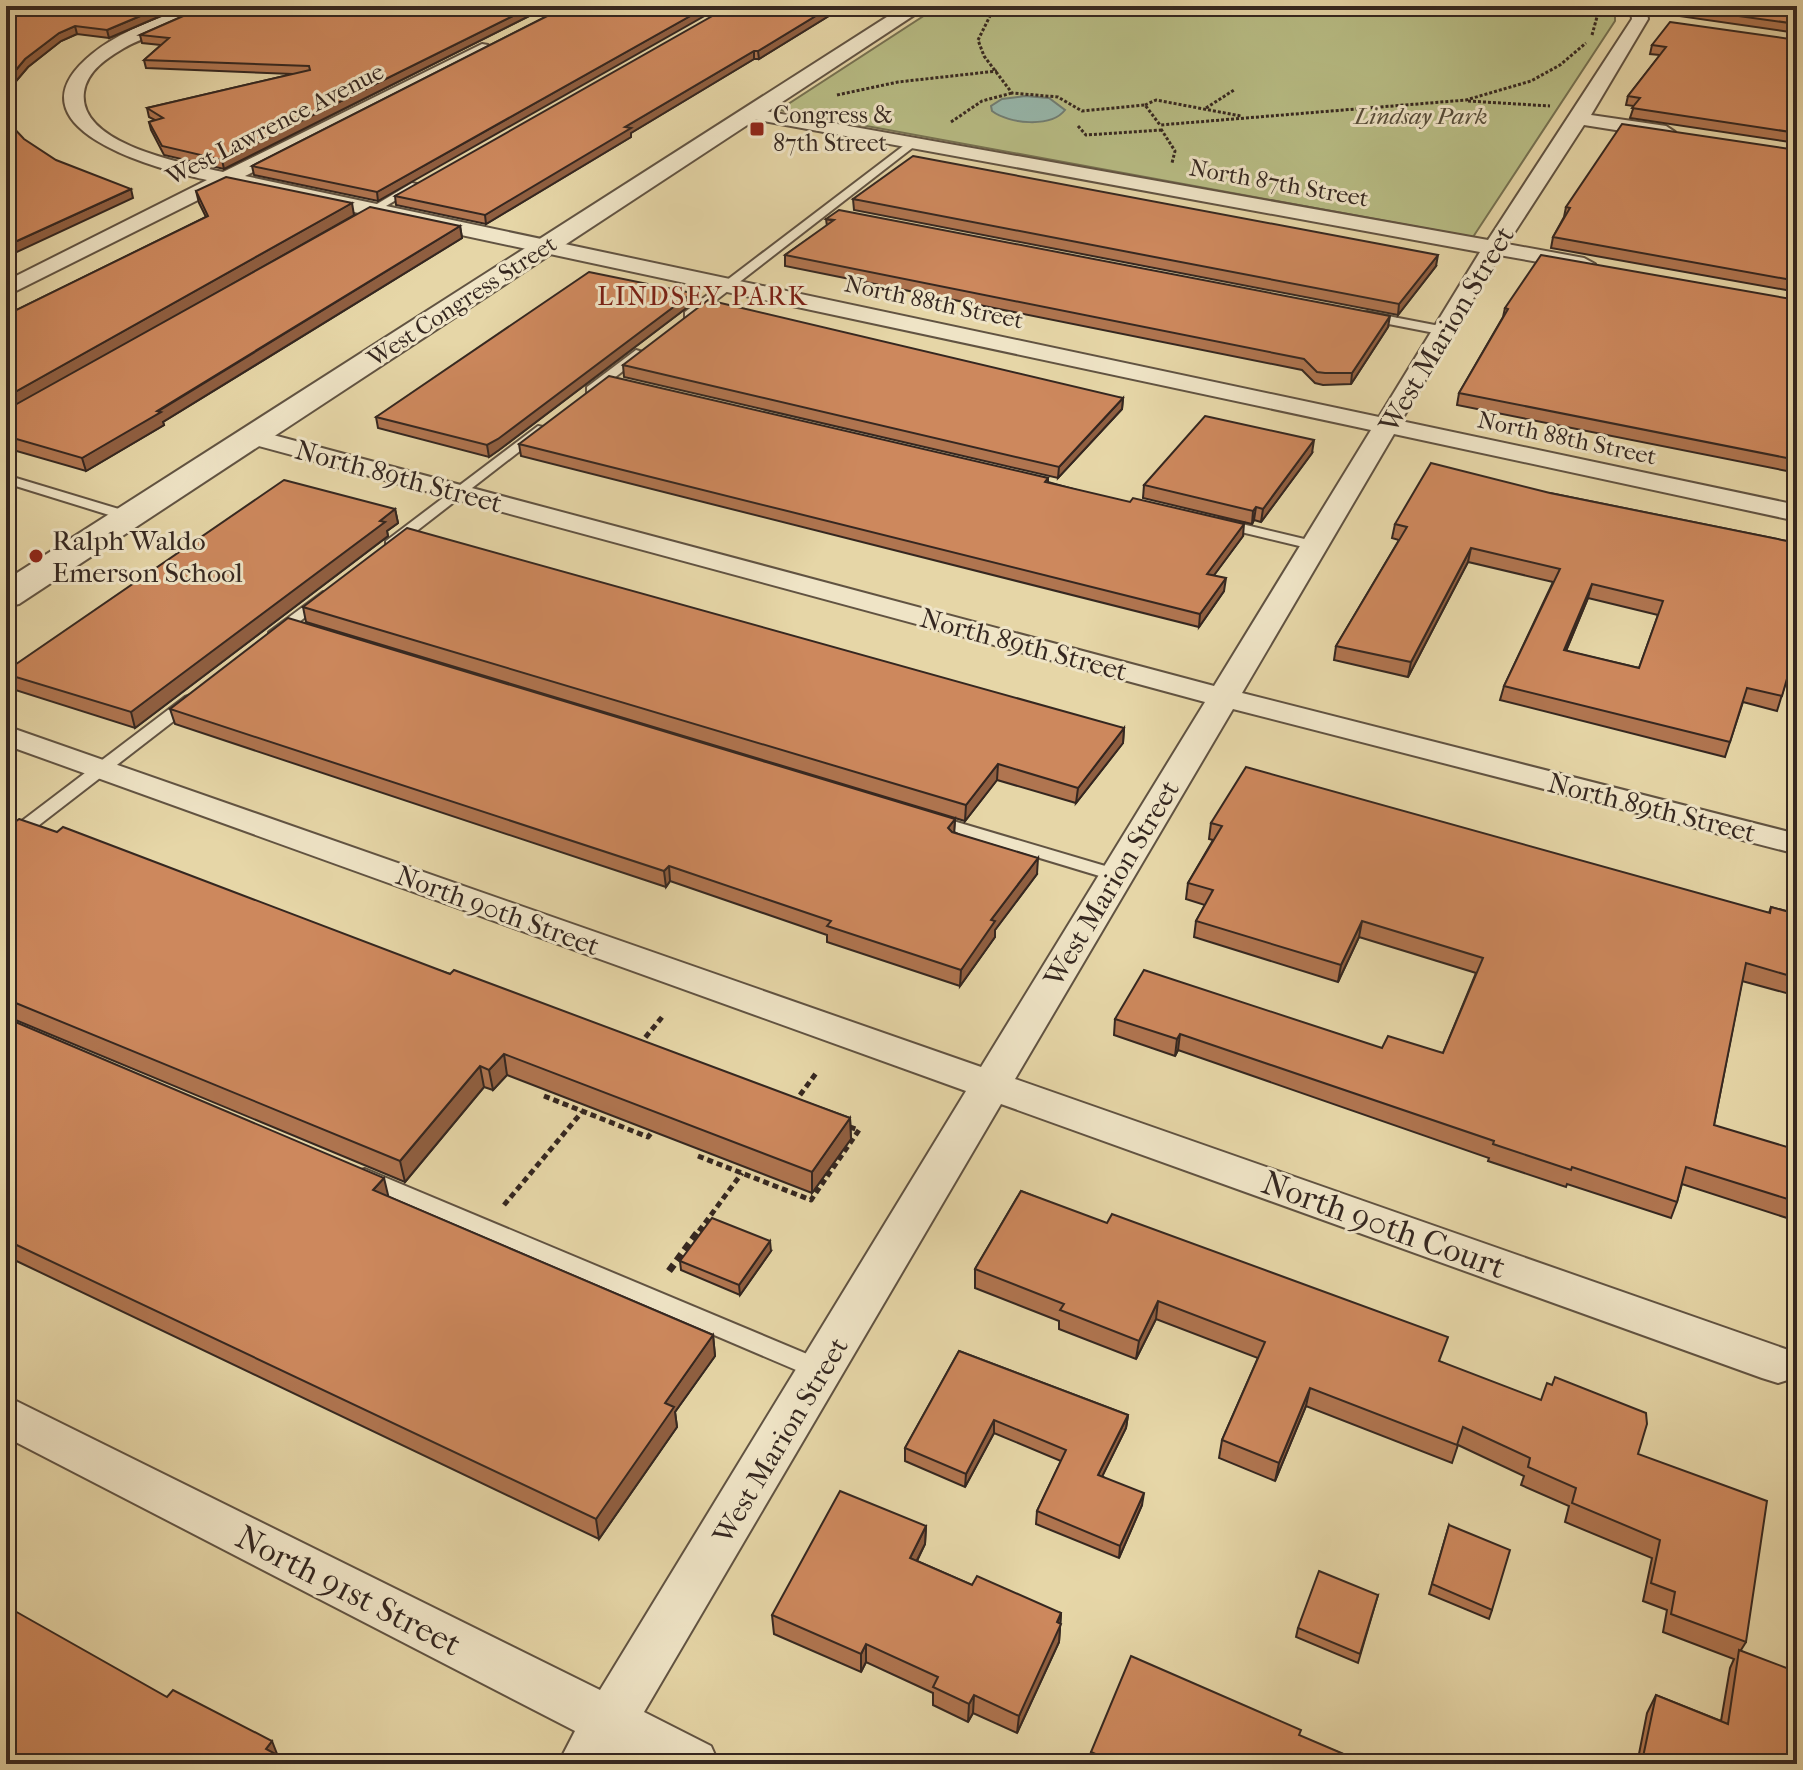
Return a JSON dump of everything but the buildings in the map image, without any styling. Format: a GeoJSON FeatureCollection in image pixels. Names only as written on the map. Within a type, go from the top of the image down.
{"type":"FeatureCollection","features":[{"type":"Feature","properties":{"kind":"street"},"geometry":{"type":"LineString","coordinates":[[157,8],[188,13],[205,6]]}},
{"type":"Feature","properties":{"kind":"street","name":"West Congress Street"},"geometry":{"type":"LineString","coordinates":[[6,596],[918,6]]}},
{"type":"Feature","properties":{"kind":"street","name":"North 88th Street"},"geometry":{"type":"LineString","coordinates":[[188,13],[104,53],[87,68],[74,89],[75,110],[90,130],[145,158],[362,216],[544,246],[1797,513]]}},
{"type":"Feature","properties":{"kind":"street","name":"West Marion Street"},"geometry":{"type":"LineString","coordinates":[[584,1764],[823,1371],[990,1084],[1494,247],[1645,16]]}},
{"type":"Feature","properties":{"kind":"street","name":"West Lawrence Avenue"},"geometry":{"type":"LineString","coordinates":[[6,289],[498,41]]}},
{"type":"Feature","properties":{"kind":"street","name":"North 87th Street"},"geometry":{"type":"LineString","coordinates":[[753,114],[1611,268]]}},
{"type":"Feature","properties":{"kind":"street"},"geometry":{"type":"LineString","coordinates":[[1579,119],[1692,136]]}},
{"type":"Feature","properties":{"kind":"street","name":"North 89th Street"},"geometry":{"type":"LineString","coordinates":[[253,437],[1222,697],[1797,844]]}},
{"type":"Feature","properties":{"kind":"street","name":"North 90th Street"},"geometry":{"type":"LineString","coordinates":[[6,735],[990,1084]]}},
{"type":"Feature","properties":{"kind":"street","name":"North 90th Court"},"geometry":{"type":"LineString","coordinates":[[990,1084],[1778,1365]]}},
{"type":"Feature","properties":{"kind":"street","name":"North 91st Street"},"geometry":{"type":"LineString","coordinates":[[6,1415],[693,1764]]}},
{"type":"Feature","properties":{"kind":"lane"},"geometry":{"type":"LineString","coordinates":[[676,325],[915,142]]}},
{"type":"Feature","properties":{"kind":"lane"},"geometry":{"type":"LineString","coordinates":[[362,216],[433,176]]}},
{"type":"Feature","properties":{"kind":"lane"},"geometry":{"type":"LineString","coordinates":[[826,211],[842,214]]}},
{"type":"Feature","properties":{"kind":"lane"},"geometry":{"type":"LineString","coordinates":[[1348,312],[1445,331]]}},
{"type":"Feature","properties":{"kind":"lane"},"geometry":{"type":"LineString","coordinates":[[581,398],[653,343]]}},
{"type":"Feature","properties":{"kind":"lane"},"geometry":{"type":"LineString","coordinates":[[605,379],[621,383]]}},
{"type":"Feature","properties":{"kind":"lane"},"geometry":{"type":"LineString","coordinates":[[373,557],[546,425]]}},
{"type":"Feature","properties":{"kind":"lane"},"geometry":{"type":"LineString","coordinates":[[6,479],[127,516]]}},
{"type":"Feature","properties":{"kind":"lane"},"geometry":{"type":"LineString","coordinates":[[1212,521],[1316,546]]}},
{"type":"Feature","properties":{"kind":"lane"},"geometry":{"type":"LineString","coordinates":[[263,643],[295,626],[336,586]]}},
{"type":"Feature","properties":{"kind":"lane"},"geometry":{"type":"LineString","coordinates":[[6,842],[204,690]]}},
{"type":"Feature","properties":{"kind":"lane"},"geometry":{"type":"LineString","coordinates":[[913,814],[1116,875]]}},
{"type":"Feature","properties":{"kind":"lane"},"geometry":{"type":"LineString","coordinates":[[340,1166],[823,1371]]}},
{"type":"Feature","properties":{"kind":"path"},"geometry":{"type":"LineString","coordinates":[[995,6],[978,40],[984,56],[1012,93]]}},
{"type":"Feature","properties":{"kind":"path"},"geometry":{"type":"LineString","coordinates":[[1145,105],[1160,125],[1457,101],[1498,92],[1551,72],[1586,44],[1600,6]]}},
{"type":"Feature","properties":{"kind":"path"},"geometry":{"type":"LineString","coordinates":[[830,97],[898,82],[998,71]]}},
{"type":"Feature","properties":{"kind":"path"},"geometry":{"type":"LineString","coordinates":[[1205,109],[1234,90]]}},
{"type":"Feature","properties":{"kind":"path"},"geometry":{"type":"LineString","coordinates":[[943,128],[982,101],[1012,93],[1056,96],[1073,102],[1082,111],[1145,105],[1156,100],[1251,118]]}},
{"type":"Feature","properties":{"kind":"path"},"geometry":{"type":"LineString","coordinates":[[1457,101],[1559,107]]}},
{"type":"Feature","properties":{"kind":"path"},"geometry":{"type":"LineString","coordinates":[[1078,126],[1086,135],[1162,130]]}},
{"type":"Feature","properties":{"kind":"path"},"geometry":{"type":"LineString","coordinates":[[647,1055],[634,1050],[663,1016]]}},
{"type":"Feature","properties":{"kind":"path"},"geometry":{"type":"LineString","coordinates":[[805,1110],[792,1105],[817,1072]]}},
{"type":"Feature","properties":{"kind":"path"},"geometry":{"type":"LineString","coordinates":[[544,1096],[648,1137],[665,1116]]}},
{"type":"Feature","properties":{"kind":"path"},"geometry":{"type":"LineString","coordinates":[[486,1228],[583,1111]]}},
{"type":"Feature","properties":{"kind":"path"},"geometry":{"type":"LineString","coordinates":[[698,1156],[811,1200],[859,1130],[832,1120]]}},
{"type":"Feature","properties":{"kind":"path"},"geometry":{"type":"LineString","coordinates":[[649,1297],[742,1173]]}},
{"type":"Feature","properties":{"kind":"green space","name":"Lindsay Park"},"geometry":{"type":"Polygon","coordinates":[[[939,6],[1615,6],[1615,21],[1473,237],[779,110],[939,6]]]}},
{"type":"Feature","properties":{"kind":"water"},"geometry":{"type":"Polygon","coordinates":[[[1025,96],[1049,98],[1065,110],[1059,116],[1040,122],[1009,119],[992,111],[991,106],[1002,99],[1025,96]]]}},
{"type":"Feature","properties":{"kind":"place","name":"Congress & 87th Street"},"geometry":{"type":"Point","coordinates":[757,129]}},
{"type":"Feature","properties":{"kind":"place","name":"Ralph Waldo Emerson School"},"geometry":{"type":"Point","coordinates":[36,556]}},
{"type":"Feature","properties":{"kind":"district","name":"LINDSEY PARK"},"geometry":{"type":"Point","coordinates":[703,296]}}]}
